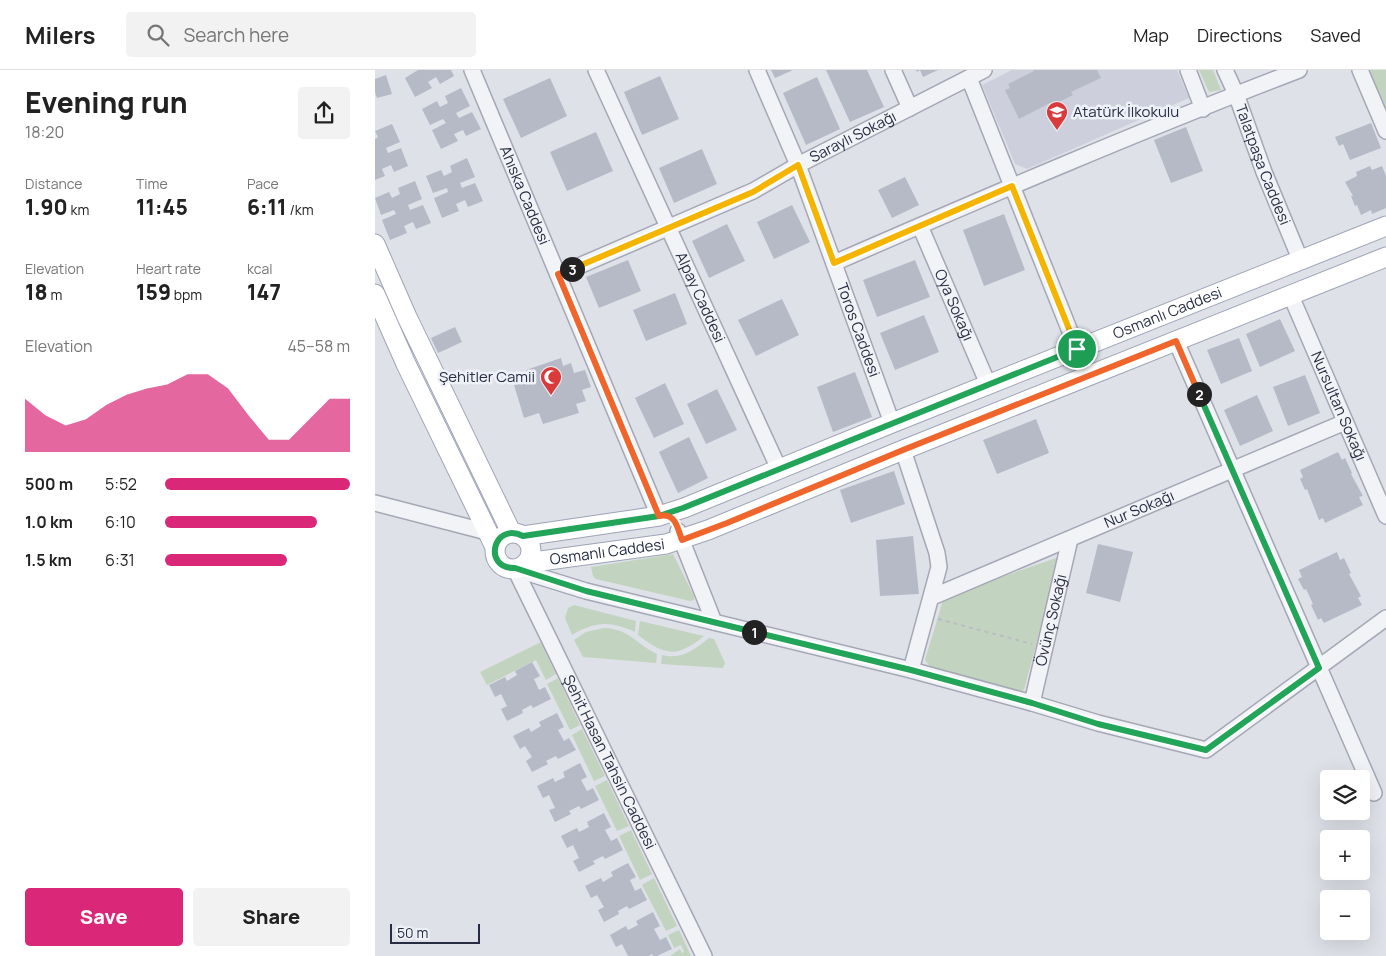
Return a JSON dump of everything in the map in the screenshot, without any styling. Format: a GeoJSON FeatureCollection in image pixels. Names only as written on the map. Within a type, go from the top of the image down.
{"type":"FeatureCollection","features":[{"type":"Feature","properties":{"kind":"main road","name":"Osmanlı Caddesi"},"geometry":{"type":"LineString","coordinates":[[517,534],[659,516],[700,502],[988,384],[1386,226]]}},
{"type":"Feature","properties":{"kind":"main road"},"geometry":{"type":"LineString","coordinates":[[375,244],[407,317],[517,534],[530,546],[529,558],[521,566],[504,567],[496,558],[491,540],[406,364],[375,294]]}},
{"type":"Feature","properties":{"kind":"main road","name":"Osmanlı Caddesi"},"geometry":{"type":"LineString","coordinates":[[521,566],[675,538],[727,523],[903,450],[1386,257]]}},
{"type":"Feature","properties":{"kind":"main road"},"geometry":{"type":"LineString","coordinates":[[659,516],[651,521],[650,535],[657,542],[675,538]]}},
{"type":"Feature","properties":{"kind":"main road"},"geometry":{"type":"LineString","coordinates":[[491,540],[517,534]]}},
{"type":"Feature","properties":{"kind":"street","name":"Ahıska Caddesi"},"geometry":{"type":"LineString","coordinates":[[472,70],[659,516]]}},
{"type":"Feature","properties":{"kind":"street","name":"Alpay Caddesi"},"geometry":{"type":"LineString","coordinates":[[596,70],[779,470]]}},
{"type":"Feature","properties":{"kind":"street","name":"Toros Caddesi"},"geometry":{"type":"LineString","coordinates":[[757,70],[798,165],[892,423]]}},
{"type":"Feature","properties":{"kind":"street"},"geometry":{"type":"LineString","coordinates":[[893,70],[910,108]]}},
{"type":"Feature","properties":{"kind":"street","name":"Saraylı Sokağı"},"geometry":{"type":"LineString","coordinates":[[558,274],[753,192],[798,165],[984,70]]}},
{"type":"Feature","properties":{"kind":"street"},"geometry":{"type":"LineString","coordinates":[[1188,70],[1203,109]]}},
{"type":"Feature","properties":{"kind":"street","name":"Talatpaşa Caddesi"},"geometry":{"type":"LineString","coordinates":[[1225,70],[1300,259]]}},
{"type":"Feature","properties":{"kind":"street"},"geometry":{"type":"LineString","coordinates":[[834,263],[1012,186],[1299,70]]}},
{"type":"Feature","properties":{"kind":"street"},"geometry":{"type":"LineString","coordinates":[[1360,70],[1386,131]]}},
{"type":"Feature","properties":{"kind":"street"},"geometry":{"type":"LineString","coordinates":[[969,78],[1077,349]]}},
{"type":"Feature","properties":{"kind":"street","name":"Oya Sokağı"},"geometry":{"type":"LineString","coordinates":[[920,226],[988,384]]}},
{"type":"Feature","properties":{"kind":"street","name":"Nursultan Sokağı"},"geometry":{"type":"LineString","coordinates":[[1291,296],[1386,516]]}},
{"type":"Feature","properties":{"kind":"street"},"geometry":{"type":"LineString","coordinates":[[1176,341],[1374,793]]}},
{"type":"Feature","properties":{"kind":"street","name":"Nur Sokağı"},"geometry":{"type":"LineString","coordinates":[[932,597],[1345,422]]}},
{"type":"Feature","properties":{"kind":"street"},"geometry":{"type":"LineString","coordinates":[[903,450],[937,553],[939,567],[911,670]]}},
{"type":"Feature","properties":{"kind":"street"},"geometry":{"type":"LineString","coordinates":[[375,503],[491,540]]}},
{"type":"Feature","properties":{"kind":"street"},"geometry":{"type":"LineString","coordinates":[[675,538],[714,622]]}},
{"type":"Feature","properties":{"kind":"street","name":"Övünç Sokağı"},"geometry":{"type":"LineString","coordinates":[[1032,703],[1070,539]]}},
{"type":"Feature","properties":{"kind":"street"},"geometry":{"type":"LineString","coordinates":[[521,566],[586,591],[911,670],[1032,703],[1098,724],[1206,750],[1386,618]]}},
{"type":"Feature","properties":{"kind":"street","name":"Şehit Hasan Tahsin Caddesi"},"geometry":{"type":"LineString","coordinates":[[521,566],[704,956]]}},
{"type":"Feature","properties":{"kind":"path"},"geometry":{"type":"LineString","coordinates":[[926,616],[1045,648]]}},
{"type":"Feature","properties":{"kind":"shaded area","name":"Atatürk İlkokulu"},"geometry":{"type":"Polygon","coordinates":[[[1012,70],[1177,70],[1189,98],[1027,169],[1015,164],[982,85],[1012,70]]]}},
{"type":"Feature","properties":{"kind":"green space"},"geometry":{"type":"Polygon","coordinates":[[[1199,70],[1213,70],[1221,90],[1209,92],[1199,70]]]}},
{"type":"Feature","properties":{"kind":"green space"},"geometry":{"type":"Polygon","coordinates":[[[1368,70],[1386,70],[1386,112],[1368,70]]]}},
{"type":"Feature","properties":{"kind":"green space"},"geometry":{"type":"Polygon","coordinates":[[[673,554],[694,596],[694,600],[690,601],[596,579],[593,576],[591,567],[673,554]]]}},
{"type":"Feature","properties":{"kind":"green space"},"geometry":{"type":"Polygon","coordinates":[[[1059,557],[1024,690],[1020,692],[932,670],[925,660],[944,597],[1059,557]]]}},
{"type":"Feature","properties":{"kind":"green space"},"geometry":{"type":"Polygon","coordinates":[[[574,605],[636,621],[635,632],[610,624],[603,624],[588,627],[572,635],[565,618],[568,608],[574,605]]]}},
{"type":"Feature","properties":{"kind":"green space"},"geometry":{"type":"Polygon","coordinates":[[[640,621],[704,636],[686,648],[671,652],[656,647],[638,635],[640,621]]]}},
{"type":"Feature","properties":{"kind":"green space"},"geometry":{"type":"Polygon","coordinates":[[[604,628],[627,634],[657,654],[656,663],[583,657],[574,640],[586,632],[604,628]]]}},
{"type":"Feature","properties":{"kind":"green space"},"geometry":{"type":"Polygon","coordinates":[[[709,638],[714,639],[725,663],[723,668],[661,664],[662,655],[682,655],[693,650],[709,638]]]}},
{"type":"Feature","properties":{"kind":"green space"},"geometry":{"type":"Polygon","coordinates":[[[541,642],[556,674],[546,680],[536,660],[487,685],[480,672],[541,642]]]}},
{"type":"Feature","properties":{"kind":"green space"},"geometry":{"type":"Polygon","coordinates":[[[558,678],[580,725],[570,730],[547,684],[558,678]]]}},
{"type":"Feature","properties":{"kind":"green space"},"geometry":{"type":"Polygon","coordinates":[[[582,729],[605,776],[594,781],[572,735],[582,729]]]}},
{"type":"Feature","properties":{"kind":"green space"},"geometry":{"type":"Polygon","coordinates":[[[607,780],[629,826],[617,831],[595,786],[607,780]]]}},
{"type":"Feature","properties":{"kind":"green space"},"geometry":{"type":"Polygon","coordinates":[[[631,830],[652,874],[640,880],[619,836],[631,830]]]}},
{"type":"Feature","properties":{"kind":"green space"},"geometry":{"type":"Polygon","coordinates":[[[654,878],[677,926],[666,931],[642,885],[654,878]]]}},
{"type":"Feature","properties":{"kind":"green space"},"geometry":{"type":"Polygon","coordinates":[[[679,930],[691,956],[670,956],[680,949],[682,953],[684,952],[681,945],[674,948],[668,935],[679,930]]]}},
{"type":"Feature","properties":{"kind":"building"},"geometry":{"type":"Polygon","coordinates":[[[418,70],[451,70],[454,76],[440,84],[436,77],[428,82],[432,88],[415,97],[405,78],[418,70]]]}},
{"type":"Feature","properties":{"kind":"building"},"geometry":{"type":"Polygon","coordinates":[[[771,70],[793,70],[775,78],[771,70]]]}},
{"type":"Feature","properties":{"kind":"building"},"geometry":{"type":"Polygon","coordinates":[[[826,70],[867,70],[884,107],[850,122],[826,70]]]}},
{"type":"Feature","properties":{"kind":"building"},"geometry":{"type":"Polygon","coordinates":[[[920,70],[938,70],[923,77],[920,70]]]}},
{"type":"Feature","properties":{"kind":"building"},"geometry":{"type":"Polygon","coordinates":[[[1033,70],[1097,70],[1101,78],[1071,92],[1073,95],[1051,106],[1050,103],[1019,119],[1005,90],[1010,88],[1008,84],[1033,70]]]}},
{"type":"Feature","properties":{"kind":"building"},"geometry":{"type":"Polygon","coordinates":[[[386,75],[392,94],[377,98],[375,79],[386,75]]]}},
{"type":"Feature","properties":{"kind":"building"},"geometry":{"type":"Polygon","coordinates":[[[660,76],[679,119],[642,135],[624,92],[660,76]]]}},
{"type":"Feature","properties":{"kind":"building"},"geometry":{"type":"Polygon","coordinates":[[[817,77],[840,129],[806,145],[783,93],[817,77]]]}},
{"type":"Feature","properties":{"kind":"building"},"geometry":{"type":"Polygon","coordinates":[[[550,78],[567,116],[521,138],[503,99],[550,78]]]}},
{"type":"Feature","properties":{"kind":"building"},"geometry":{"type":"Polygon","coordinates":[[[461,88],[470,106],[456,113],[459,118],[472,112],[481,129],[466,136],[463,130],[454,134],[458,141],[441,149],[432,130],[446,123],[443,119],[430,125],[422,109],[437,101],[440,107],[448,103],[445,96],[461,88]]]}},
{"type":"Feature","properties":{"kind":"building"},"geometry":{"type":"Polygon","coordinates":[[[1371,123],[1381,148],[1350,160],[1343,144],[1339,146],[1335,137],[1371,123]]]}},
{"type":"Feature","properties":{"kind":"building"},"geometry":{"type":"Polygon","coordinates":[[[392,124],[400,142],[386,148],[388,153],[401,148],[408,166],[394,172],[391,165],[382,169],[385,176],[375,180],[375,139],[378,137],[375,131],[392,124]]]}},
{"type":"Feature","properties":{"kind":"building"},"geometry":{"type":"Polygon","coordinates":[[[1186,127],[1203,171],[1171,183],[1154,140],[1186,127]]]}},
{"type":"Feature","properties":{"kind":"building"},"geometry":{"type":"Polygon","coordinates":[[[596,132],[613,171],[567,191],[550,152],[596,132]]]}},
{"type":"Feature","properties":{"kind":"building"},"geometry":{"type":"Polygon","coordinates":[[[702,149],[717,184],[674,203],[659,168],[702,149]]]}},
{"type":"Feature","properties":{"kind":"building"},"geometry":{"type":"Polygon","coordinates":[[[467,158],[475,177],[460,183],[462,188],[475,183],[483,201],[468,207],[465,200],[456,204],[459,211],[442,218],[434,198],[448,192],[447,188],[433,193],[426,176],[441,170],[444,176],[452,172],[450,166],[467,158]]]}},
{"type":"Feature","properties":{"kind":"building"},"geometry":{"type":"Polygon","coordinates":[[[1370,166],[1372,170],[1382,166],[1386,176],[1386,208],[1372,214],[1371,210],[1361,215],[1345,182],[1357,176],[1356,172],[1370,166]]]}},
{"type":"Feature","properties":{"kind":"building"},"geometry":{"type":"Polygon","coordinates":[[[905,177],[919,205],[892,218],[878,190],[905,177]]]}},
{"type":"Feature","properties":{"kind":"building"},"geometry":{"type":"Polygon","coordinates":[[[415,181],[422,199],[408,205],[410,210],[423,205],[431,223],[416,229],[413,222],[404,226],[407,233],[390,240],[382,220],[396,214],[394,210],[381,215],[375,198],[389,192],[392,198],[400,194],[398,188],[415,181]]]}},
{"type":"Feature","properties":{"kind":"building"},"geometry":{"type":"Polygon","coordinates":[[[792,205],[810,242],[774,259],[757,222],[792,205]]]}},
{"type":"Feature","properties":{"kind":"building"},"geometry":{"type":"Polygon","coordinates":[[[1004,214],[1025,270],[984,286],[963,230],[1004,214]]]}},
{"type":"Feature","properties":{"kind":"building"},"geometry":{"type":"Polygon","coordinates":[[[727,224],[745,261],[709,278],[692,241],[727,224]]]}},
{"type":"Feature","properties":{"kind":"building"},"geometry":{"type":"Polygon","coordinates":[[[628,260],[641,291],[599,308],[586,277],[628,260]]]}},
{"type":"Feature","properties":{"kind":"building"},"geometry":{"type":"Polygon","coordinates":[[[915,260],[930,297],[877,317],[863,280],[915,260]]]}},
{"type":"Feature","properties":{"kind":"building"},"geometry":{"type":"Polygon","coordinates":[[[675,293],[687,324],[646,341],[633,310],[675,293]]]}},
{"type":"Feature","properties":{"kind":"building"},"geometry":{"type":"Polygon","coordinates":[[[782,299],[799,335],[756,356],[738,320],[782,299]]]}},
{"type":"Feature","properties":{"kind":"building"},"geometry":{"type":"Polygon","coordinates":[[[924,315],[939,352],[895,370],[880,333],[924,315]]]}},
{"type":"Feature","properties":{"kind":"building"},"geometry":{"type":"Polygon","coordinates":[[[1280,319],[1295,351],[1260,367],[1246,334],[1280,319]]]}},
{"type":"Feature","properties":{"kind":"building"},"geometry":{"type":"Polygon","coordinates":[[[455,327],[462,342],[438,353],[431,338],[455,327]]]}},
{"type":"Feature","properties":{"kind":"building"},"geometry":{"type":"Polygon","coordinates":[[[1239,338],[1252,371],[1221,384],[1207,350],[1239,338]]]}},
{"type":"Feature","properties":{"kind":"building","name":"Şehitler Camii"},"geometry":{"type":"Polygon","coordinates":[[[561,358],[563,366],[571,363],[574,373],[585,370],[591,387],[582,390],[586,401],[576,404],[579,413],[543,424],[539,413],[524,418],[514,385],[529,380],[526,370],[561,358]]]}},
{"type":"Feature","properties":{"kind":"building"},"geometry":{"type":"Polygon","coordinates":[[[855,372],[872,417],[833,432],[817,387],[855,372]]]}},
{"type":"Feature","properties":{"kind":"building"},"geometry":{"type":"Polygon","coordinates":[[[1305,375],[1320,413],[1288,426],[1273,387],[1305,375]]]}},
{"type":"Feature","properties":{"kind":"building"},"geometry":{"type":"Polygon","coordinates":[[[665,383],[684,424],[654,438],[635,398],[665,383]]]}},
{"type":"Feature","properties":{"kind":"building"},"geometry":{"type":"Polygon","coordinates":[[[717,389],[737,430],[706,444],[687,404],[717,389]]]}},
{"type":"Feature","properties":{"kind":"building"},"geometry":{"type":"Polygon","coordinates":[[[1257,395],[1273,431],[1240,446],[1224,410],[1257,395]]]}},
{"type":"Feature","properties":{"kind":"building"},"geometry":{"type":"Polygon","coordinates":[[[1036,419],[1049,453],[997,474],[983,440],[1036,419]]]}},
{"type":"Feature","properties":{"kind":"building"},"geometry":{"type":"Polygon","coordinates":[[[689,437],[708,478],[678,493],[659,452],[689,437]]]}},
{"type":"Feature","properties":{"kind":"building"},"geometry":{"type":"Polygon","coordinates":[[[1338,452],[1342,460],[1345,458],[1363,496],[1359,497],[1363,505],[1325,523],[1323,518],[1319,520],[1307,489],[1305,490],[1300,479],[1303,477],[1300,470],[1338,452]]]}},
{"type":"Feature","properties":{"kind":"building"},"geometry":{"type":"Polygon","coordinates":[[[894,471],[905,504],[851,523],[840,490],[894,471]]]}},
{"type":"Feature","properties":{"kind":"building"},"geometry":{"type":"Polygon","coordinates":[[[913,536],[919,594],[880,596],[876,540],[913,536]]]}},
{"type":"Feature","properties":{"kind":"building"},"geometry":{"type":"Polygon","coordinates":[[[1098,544],[1133,552],[1120,602],[1086,593],[1098,544]]]}},
{"type":"Feature","properties":{"kind":"building"},"geometry":{"type":"Polygon","coordinates":[[[1337,552],[1340,560],[1344,558],[1351,573],[1349,574],[1361,596],[1358,598],[1362,605],[1324,623],[1321,618],[1318,620],[1306,589],[1304,590],[1298,579],[1302,577],[1299,570],[1337,552]]]}},
{"type":"Feature","properties":{"kind":"building"},"geometry":{"type":"Polygon","coordinates":[[[532,662],[540,676],[534,679],[539,690],[545,687],[551,699],[533,708],[531,705],[522,710],[523,713],[507,721],[501,709],[507,706],[501,694],[495,697],[489,685],[505,677],[507,681],[517,675],[515,671],[532,662]]]}},
{"type":"Feature","properties":{"kind":"building"},"geometry":{"type":"Polygon","coordinates":[[[557,713],[564,727],[558,730],[564,741],[569,738],[576,750],[558,759],[556,756],[546,761],[548,764],[532,772],[526,761],[532,757],[525,746],[520,749],[513,736],[529,728],[531,732],[541,726],[539,722],[557,713]]]}},
{"type":"Feature","properties":{"kind":"building"},"geometry":{"type":"Polygon","coordinates":[[[580,763],[587,777],[581,780],[587,791],[593,788],[599,800],[581,809],[579,806],[569,811],[571,814],[555,822],[549,810],[555,808],[549,795],[543,798],[537,786],[553,778],[555,782],[565,777],[563,772],[580,763]]]}},
{"type":"Feature","properties":{"kind":"building"},"geometry":{"type":"Polygon","coordinates":[[[604,813],[611,827],[605,830],[611,841],[617,838],[623,850],[605,859],[603,856],[593,861],[595,864],[579,872],[573,861],[579,858],[573,845],[567,848],[561,836],[577,828],[579,832],[589,827],[587,822],[604,813]]]}},
{"type":"Feature","properties":{"kind":"building"},"geometry":{"type":"Polygon","coordinates":[[[628,863],[636,877],[630,880],[635,891],[641,888],[647,900],[629,909],[627,906],[618,911],[619,914],[604,922],[598,910],[604,907],[597,895],[591,898],[585,886],[601,878],[603,882],[613,876],[611,872],[628,863]]]}},
{"type":"Feature","properties":{"kind":"building"},"geometry":{"type":"Polygon","coordinates":[[[653,912],[660,926],[654,929],[660,940],[666,937],[672,949],[657,956],[652,954],[649,956],[628,956],[622,944],[616,947],[610,935],[626,926],[628,930],[638,925],[636,921],[653,912]]]}},
{"type":"Feature","properties":{"kind":"place","name":"Atatürk İlkokulu"},"geometry":{"type":"Point","coordinates":[1057,131]}},
{"type":"Feature","properties":{"kind":"place","name":"Şehitler Camii"},"geometry":{"type":"Point","coordinates":[551,396]}},
{"type":"Feature","properties":{"kind":"route"},"geometry":{"type":"LineString","coordinates":[[1077,349],[719,494],[659,516],[523,536],[511,532],[505,534],[495,547],[496,558],[504,567],[515,568],[586,591],[911,670],[1032,703],[1098,724],[1206,750],[1319,668],[1176,341],[682,540],[678,526],[673,518],[664,515],[659,516],[558,274],[753,192],[798,165],[834,263],[1012,186],[1077,349]]}}]}
